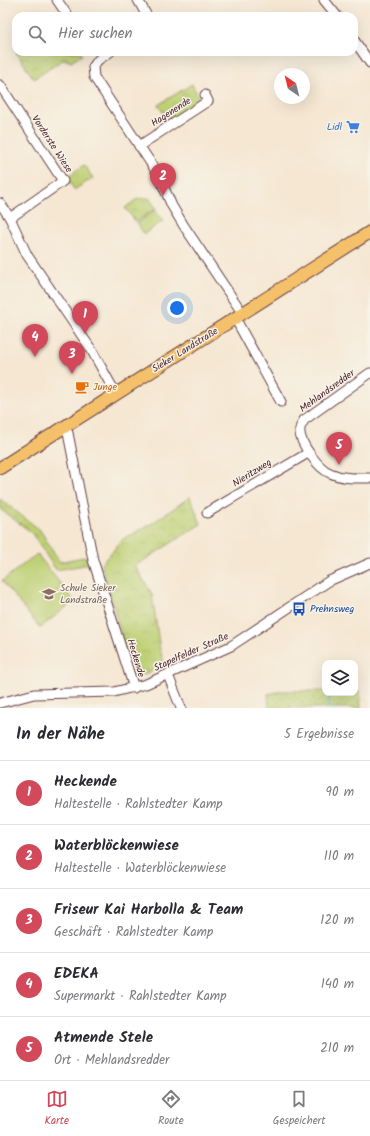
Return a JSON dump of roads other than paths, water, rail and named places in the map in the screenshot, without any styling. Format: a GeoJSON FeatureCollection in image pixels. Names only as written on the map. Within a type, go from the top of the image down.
{"type":"FeatureCollection","features":[{"type":"Feature","properties":{"kind":"main road","name":"Sieker Landstraße"},"geometry":{"type":"LineString","coordinates":[[0,468],[370,232]]}},
{"type":"Feature","properties":{"kind":"street"},"geometry":{"type":"LineString","coordinates":[[57,0],[65,12]]}},
{"type":"Feature","properties":{"kind":"street"},"geometry":{"type":"LineString","coordinates":[[138,0],[145,12]]}},
{"type":"Feature","properties":{"kind":"street"},"geometry":{"type":"LineString","coordinates":[[324,0],[334,12]]}},
{"type":"Feature","properties":{"kind":"street"},"geometry":{"type":"LineString","coordinates":[[358,46],[370,63]]}},
{"type":"Feature","properties":{"kind":"street"},"geometry":{"type":"LineString","coordinates":[[104,56],[98,60],[93,67],[94,77],[158,174],[172,206],[239,316],[281,402]]}},
{"type":"Feature","properties":{"kind":"street","name":"Vorderste Wiese"},"geometry":{"type":"LineString","coordinates":[[0,85],[63,181],[10,218]]}},
{"type":"Feature","properties":{"kind":"street","name":"Hagenende"},"geometry":{"type":"LineString","coordinates":[[139,146],[208,101],[205,95]]}},
{"type":"Feature","properties":{"kind":"street"},"geometry":{"type":"LineString","coordinates":[[0,203],[10,218],[27,255],[91,349],[116,394]]}},
{"type":"Feature","properties":{"kind":"street","name":"Mehlandsredder"},"geometry":{"type":"LineString","coordinates":[[370,373],[304,420],[300,429],[301,438],[308,453],[328,473],[348,479],[370,478]]}},
{"type":"Feature","properties":{"kind":"street","name":"Heckende"},"geometry":{"type":"LineString","coordinates":[[64,426],[68,433],[94,560],[134,688]]}},
{"type":"Feature","properties":{"kind":"street","name":"Nieritzweg"},"geometry":{"type":"LineString","coordinates":[[207,513],[297,458],[308,453]]}},
{"type":"Feature","properties":{"kind":"street","name":"Stapelfelder Straße"},"geometry":{"type":"LineString","coordinates":[[0,703],[34,694],[114,692],[134,688],[168,675],[231,646],[329,580],[370,563]]}},
{"type":"Feature","properties":{"kind":"street"},"geometry":{"type":"LineString","coordinates":[[168,675],[181,708]]}},
{"type":"Feature","properties":{"kind":"waterway"},"geometry":{"type":"LineString","coordinates":[[329,697],[329,708]]}},
{"type":"Feature","properties":{"kind":"place","name":"Lidl"},"geometry":{"type":"Point","coordinates":[353,127]}},
{"type":"Feature","properties":{"kind":"place","name":"Waterblöckenwiese"},"geometry":{"type":"Point","coordinates":[163,196]}},
{"type":"Feature","properties":{"kind":"place","name":"Heckende"},"geometry":{"type":"Point","coordinates":[85,334]}},
{"type":"Feature","properties":{"kind":"place","name":"EDEKA"},"geometry":{"type":"Point","coordinates":[35,357]}},
{"type":"Feature","properties":{"kind":"place","name":"Friseur Kai Harbolla & Team"},"geometry":{"type":"Point","coordinates":[72,374]}},
{"type":"Feature","properties":{"kind":"place","name":"Junge"},"geometry":{"type":"Point","coordinates":[82,387]}},
{"type":"Feature","properties":{"kind":"place","name":"Atmende Stele"},"geometry":{"type":"Point","coordinates":[339,465]}},
{"type":"Feature","properties":{"kind":"place","name":"Schule Sieker Landstraße"},"geometry":{"type":"Point","coordinates":[49,594]}},
{"type":"Feature","properties":{"kind":"place","name":"Prehnsweg"},"geometry":{"type":"Point","coordinates":[299,609]}}]}
